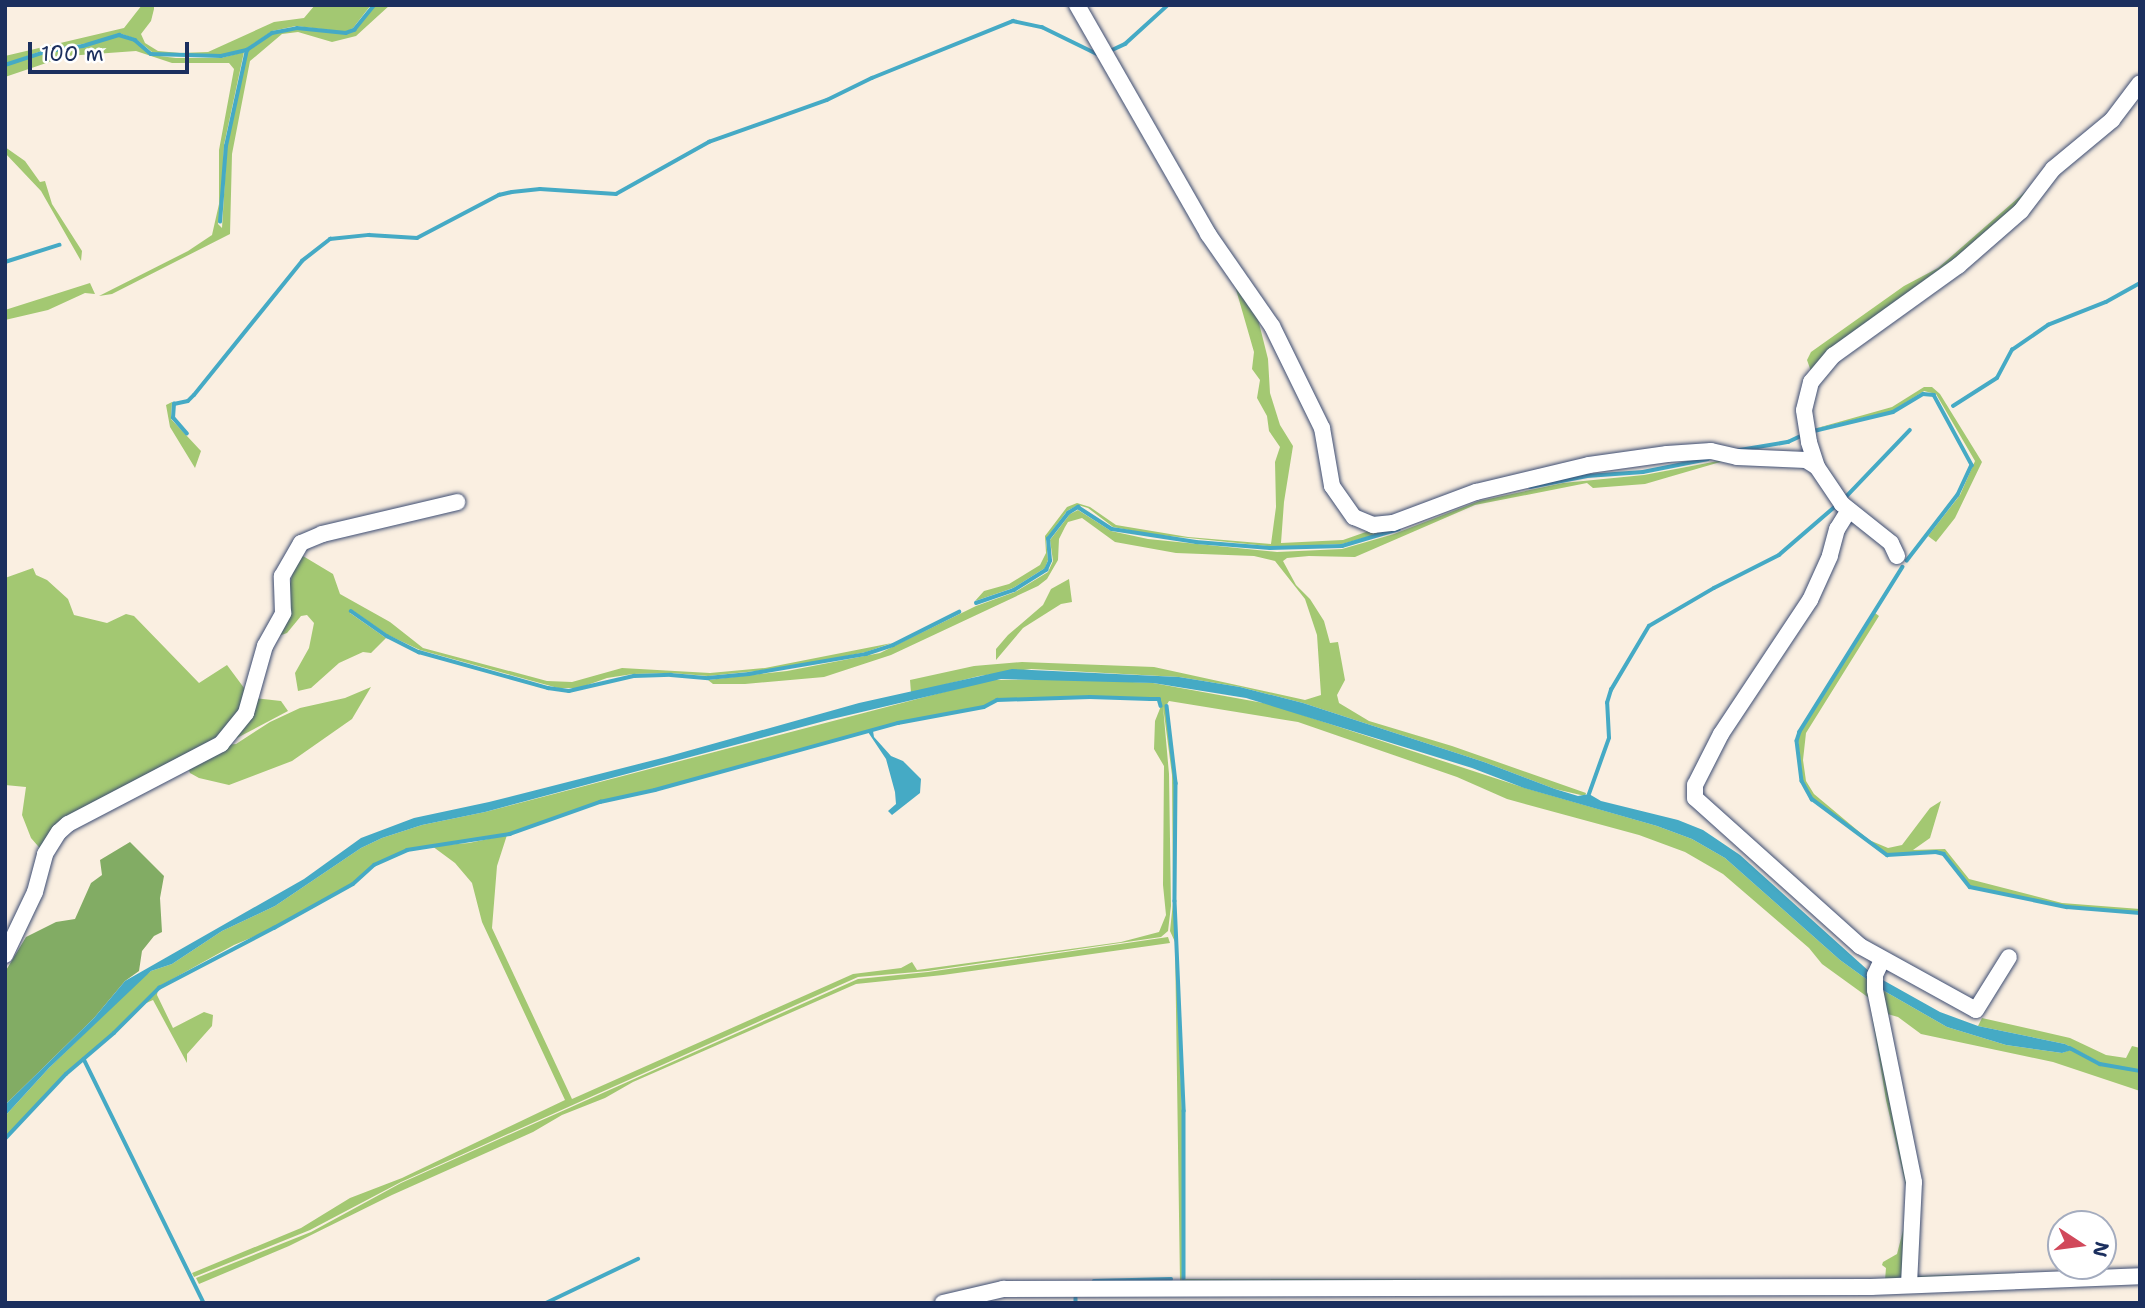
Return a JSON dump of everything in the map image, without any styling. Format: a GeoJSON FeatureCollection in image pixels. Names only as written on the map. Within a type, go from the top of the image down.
{"type":"FeatureCollection","features":[{"type":"Feature","properties":{"kind":"street"},"geometry":{"type":"LineString","coordinates":[[1077,5],[1208,234],[1272,326],[1322,428],[1332,486],[1353,517],[1373,525],[1393,523],[1476,492],[1588,465],[1667,454],[1711,451],[1737,457],[1805,460],[1817,467]]}},
{"type":"Feature","properties":{"kind":"street"},"geometry":{"type":"LineString","coordinates":[[1897,556],[1891,543],[1849,510],[1817,467],[1808,442],[1804,410],[1811,382],[1820,369],[1871,326],[1958,266],[2021,211],[2053,169],[2112,120],[2140,83]]}},
{"type":"Feature","properties":{"kind":"street"},"geometry":{"type":"LineString","coordinates":[[5,955],[35,892],[45,854],[59,832],[68,824],[221,744],[246,713],[265,646],[283,613],[285,599],[280,585],[282,576],[301,543],[322,534],[457,502]]}},
{"type":"Feature","properties":{"kind":"street"},"geometry":{"type":"LineString","coordinates":[[1849,510],[1837,529],[1830,556],[1810,600],[1721,734],[1694,792],[1701,805],[1825,916],[1882,960],[1976,1010],[2009,957]]}},
{"type":"Feature","properties":{"kind":"street"},"geometry":{"type":"LineString","coordinates":[[1882,960],[1875,975],[1875,990],[1914,1182],[1909,1284]]}},
{"type":"Feature","properties":{"kind":"street"},"geometry":{"type":"LineString","coordinates":[[943,1303],[988,1291],[1036,1296],[1871,1295],[1909,1284],[2140,1276]]}},
{"type":"Feature","properties":{"kind":"green space"},"geometry":{"type":"Polygon","coordinates":[[[142,5],[154,5],[151,21],[141,34],[145,43],[158,51],[180,53],[208,52],[274,22],[304,18],[315,5],[371,5],[353,28],[346,32],[296,26],[272,31],[246,49],[221,55],[176,56],[152,52],[136,39],[119,33],[96,42],[47,49],[5,64],[5,56],[124,28],[142,5]]]}},
{"type":"Feature","properties":{"kind":"green space"},"geometry":{"type":"Polygon","coordinates":[[[375,5],[390,5],[356,36],[332,42],[298,32],[282,34],[250,61],[232,154],[230,234],[112,294],[99,296],[188,251],[212,235],[219,204],[219,150],[234,69],[229,63],[172,63],[136,51],[67,56],[5,77],[5,66],[48,52],[83,47],[119,36],[134,41],[151,55],[221,58],[244,52],[224,145],[222,207],[218,224],[222,228],[227,145],[247,51],[273,34],[297,29],[346,34],[355,30],[375,5]]]}},
{"type":"Feature","properties":{"kind":"green space"},"geometry":{"type":"Polygon","coordinates":[[[5,147],[25,161],[40,182],[45,181],[52,204],[82,251],[81,261],[41,191],[5,153],[5,147]]]}},
{"type":"Feature","properties":{"kind":"green space"},"geometry":{"type":"Polygon","coordinates":[[[2034,184],[2020,209],[1813,377],[1807,360],[1811,352],[1904,286],[1938,268],[2034,184]]]}},
{"type":"Feature","properties":{"kind":"green space"},"geometry":{"type":"Polygon","coordinates":[[[90,283],[95,294],[85,293],[48,310],[5,320],[5,310],[90,283]]]}},
{"type":"Feature","properties":{"kind":"green space"},"geometry":{"type":"Polygon","coordinates":[[[1235,286],[1254,303],[1268,359],[1270,393],[1280,425],[1293,446],[1281,543],[1343,540],[1466,497],[1586,469],[1587,474],[1478,496],[1392,530],[1342,544],[1277,547],[1149,534],[1113,527],[1088,508],[1078,505],[1067,511],[1046,539],[1048,560],[1045,568],[1013,588],[975,601],[984,591],[1009,584],[1040,565],[1046,553],[1045,536],[1067,507],[1077,503],[1090,507],[1116,525],[1188,537],[1271,544],[1276,507],[1275,462],[1280,447],[1269,431],[1267,416],[1257,398],[1260,380],[1252,369],[1254,352],[1235,286]]]}},
{"type":"Feature","properties":{"kind":"green space"},"geometry":{"type":"Polygon","coordinates":[[[1924,387],[1932,387],[1940,394],[1982,462],[1955,518],[1936,542],[1928,536],[1960,495],[1975,461],[1936,394],[1924,391],[1892,411],[1810,430],[1892,407],[1924,387]]]}},
{"type":"Feature","properties":{"kind":"green space"},"geometry":{"type":"Polygon","coordinates":[[[172,402],[171,419],[201,451],[195,468],[170,427],[166,405],[172,402]]]}},
{"type":"Feature","properties":{"kind":"green space"},"geometry":{"type":"Polygon","coordinates":[[[1734,458],[1645,484],[1593,488],[1587,483],[1475,505],[1355,557],[1309,556],[1287,558],[1283,561],[1296,585],[1310,599],[1324,621],[1330,643],[1338,642],[1345,680],[1337,695],[1339,703],[1369,721],[1452,746],[1586,793],[1585,796],[1555,789],[1484,762],[1303,703],[1240,687],[1179,677],[1031,669],[979,676],[911,693],[910,680],[974,666],[1022,662],[1154,667],[1305,700],[1321,695],[1317,635],[1305,599],[1275,561],[1254,556],[1176,553],[1115,542],[1082,518],[1068,522],[1059,539],[1058,560],[1047,579],[1038,586],[891,655],[824,677],[745,684],[713,684],[708,680],[787,671],[880,653],[976,606],[1015,592],[1048,572],[1053,561],[1050,540],[1070,514],[1078,510],[1111,531],[1148,539],[1277,552],[1342,549],[1394,534],[1479,501],[1563,483],[1644,475],[1734,458]]]}},
{"type":"Feature","properties":{"kind":"green space"},"geometry":{"type":"Polygon","coordinates":[[[298,553],[333,574],[340,594],[390,622],[423,648],[547,681],[572,682],[622,668],[710,673],[765,668],[892,643],[866,652],[787,668],[708,676],[633,674],[607,678],[579,688],[558,688],[420,650],[388,635],[352,610],[350,613],[386,638],[371,653],[363,652],[339,663],[311,688],[298,691],[295,673],[309,648],[314,623],[307,615],[301,616],[287,633],[276,637],[298,553]]]}},
{"type":"Feature","properties":{"kind":"green space"},"geometry":{"type":"Polygon","coordinates":[[[33,568],[36,575],[47,580],[68,599],[74,615],[107,623],[126,614],[134,616],[199,683],[227,665],[250,696],[225,738],[87,814],[44,853],[31,838],[22,815],[26,787],[5,785],[5,578],[33,568]]]}},
{"type":"Feature","properties":{"kind":"green space"},"geometry":{"type":"Polygon","coordinates":[[[1069,579],[1072,602],[1061,604],[1023,628],[996,660],[996,649],[1008,635],[1043,605],[1051,589],[1069,579]]]}},
{"type":"Feature","properties":{"kind":"green space"},"geometry":{"type":"Polygon","coordinates":[[[1875,613],[1879,616],[1806,733],[1803,760],[1806,781],[1814,794],[1869,840],[1888,848],[1902,845],[1930,808],[1941,801],[1930,838],[1913,850],[1945,849],[1969,879],[2062,903],[2140,909],[2140,912],[2067,906],[1970,886],[1945,853],[1936,851],[1887,854],[1812,798],[1803,781],[1798,741],[1800,732],[1875,613]]]}},
{"type":"Feature","properties":{"kind":"green space"},"geometry":{"type":"Polygon","coordinates":[[[1069,679],[1153,683],[1269,704],[1525,788],[1657,826],[1692,839],[1725,858],[1840,960],[1869,981],[1885,1069],[1913,1191],[1913,1216],[1903,1279],[1869,1284],[1180,1283],[1175,942],[1170,931],[1173,902],[1172,775],[1163,706],[1169,774],[1171,906],[1168,931],[1161,937],[928,971],[858,977],[401,1182],[310,1230],[194,1277],[192,1273],[301,1228],[350,1198],[402,1178],[565,1100],[482,922],[472,883],[455,863],[432,846],[469,843],[507,835],[497,866],[492,928],[572,1099],[853,974],[901,968],[912,962],[917,970],[1121,942],[1159,932],[1166,915],[1163,885],[1164,766],[1154,749],[1155,721],[1161,706],[1159,699],[1150,698],[1090,696],[996,699],[984,706],[898,722],[655,790],[600,801],[510,833],[407,850],[374,865],[353,883],[274,928],[234,945],[158,987],[113,1033],[65,1074],[5,1138],[5,1116],[49,1068],[151,971],[172,964],[222,931],[275,906],[361,848],[382,838],[422,825],[485,812],[990,680],[1069,679]],[[1169,701],[1166,706],[1175,783],[1174,902],[1182,1111],[1183,1279],[1885,1280],[1886,1268],[1882,1265],[1897,1254],[1906,1219],[1908,1195],[1886,1100],[1869,998],[1822,964],[1809,948],[1723,874],[1685,852],[1639,835],[1507,799],[1457,777],[1298,722],[1169,701]]]}},
{"type":"Feature","properties":{"kind":"green space"},"geometry":{"type":"Polygon","coordinates":[[[371,687],[352,719],[292,761],[229,785],[199,778],[190,773],[187,766],[226,745],[236,744],[270,722],[300,708],[345,698],[371,687]]]}},
{"type":"Feature","properties":{"kind":"green space"},"geometry":{"type":"Polygon","coordinates":[[[254,698],[281,701],[288,711],[235,739],[254,698]]]}},
{"type":"Feature","properties":{"kind":"green space"},"geometry":{"type":"Polygon","coordinates":[[[130,842],[164,876],[160,898],[162,932],[154,936],[142,951],[139,971],[125,981],[94,1018],[5,1105],[5,972],[26,937],[56,922],[75,919],[91,883],[102,875],[100,860],[130,842]]]}},
{"type":"Feature","properties":{"kind":"green space"},"geometry":{"type":"Polygon","coordinates":[[[1168,937],[1170,943],[943,975],[856,984],[633,1082],[605,1098],[562,1115],[533,1132],[392,1195],[289,1246],[199,1284],[196,1278],[311,1232],[401,1183],[858,979],[928,972],[1168,937]]]}},
{"type":"Feature","properties":{"kind":"green space"},"geometry":{"type":"Polygon","coordinates":[[[1878,981],[1879,988],[1947,1027],[2006,1045],[2062,1053],[2073,1049],[2100,1065],[2140,1072],[2140,1091],[2053,1062],[1921,1034],[1898,1017],[1884,1013],[1917,1167],[1920,1207],[1914,1255],[1917,1276],[2047,1273],[2047,1276],[1917,1281],[1912,1274],[1918,1187],[1879,1001],[1878,981]]]}},
{"type":"Feature","properties":{"kind":"green space"},"geometry":{"type":"Polygon","coordinates":[[[158,989],[157,995],[173,1028],[204,1012],[213,1015],[212,1026],[187,1054],[187,1063],[153,1000],[144,1004],[158,989]]]}},
{"type":"Feature","properties":{"kind":"green space"},"geometry":{"type":"Polygon","coordinates":[[[1982,1018],[2070,1038],[2106,1055],[2126,1058],[2132,1046],[2140,1048],[2140,1070],[2101,1063],[2065,1044],[1978,1026],[1982,1018]]]}},
{"type":"Feature","properties":{"kind":"green space"},"geometry":{"type":"Polygon","coordinates":[[[2140,1270],[2140,1273],[2117,1274],[2117,1271],[2140,1270]]]}},
{"type":"Feature","properties":{"kind":"water"},"geometry":{"type":"Polygon","coordinates":[[[1012,669],[1179,677],[1240,687],[1303,703],[1578,796],[1589,794],[1601,801],[1678,820],[1703,830],[1740,855],[1871,973],[1869,981],[1840,960],[1725,858],[1692,839],[1657,826],[1524,788],[1472,768],[1246,698],[1153,683],[1001,679],[828,720],[485,812],[422,825],[382,838],[361,848],[275,906],[222,931],[172,964],[151,971],[49,1068],[5,1116],[5,1105],[94,1018],[125,981],[304,879],[361,838],[414,818],[666,757],[859,703],[1012,669]]]}},
{"type":"Feature","properties":{"kind":"water"},"geometry":{"type":"Polygon","coordinates":[[[873,731],[874,737],[891,756],[903,761],[921,779],[920,793],[892,815],[888,811],[896,804],[895,792],[886,759],[868,732],[873,731]]]}},
{"type":"Feature","properties":{"kind":"water"},"geometry":{"type":"Polygon","coordinates":[[[1881,979],[1940,1012],[1978,1026],[2065,1044],[2075,1049],[2062,1053],[2006,1045],[1947,1027],[1879,988],[1881,979]]]}},
{"type":"Feature","properties":{"kind":"waterway"},"geometry":{"type":"LineString","coordinates":[[5,65],[48,51],[83,46],[119,35],[135,40],[151,54],[221,56],[247,50],[272,33],[297,28],[346,33],[354,30],[374,5]]}},
{"type":"Feature","properties":{"kind":"waterway"},"geometry":{"type":"LineString","coordinates":[[1110,51],[1125,44],[1168,5]]}},
{"type":"Feature","properties":{"kind":"waterway"},"geometry":{"type":"LineString","coordinates":[[187,434],[173,418],[174,404],[188,401],[194,395],[302,261],[330,239],[369,235],[417,238],[499,195],[512,192],[540,189],[616,194],[709,142],[827,100],[872,78],[1013,21],[1042,27],[1097,54]]}},
{"type":"Feature","properties":{"kind":"waterway"},"geometry":{"type":"LineString","coordinates":[[220,222],[226,146],[247,50]]}},
{"type":"Feature","properties":{"kind":"waterway"},"geometry":{"type":"LineString","coordinates":[[5,262],[59,245]]}},
{"type":"Feature","properties":{"kind":"waterway"},"geometry":{"type":"LineString","coordinates":[[1953,406],[1997,378],[2012,350],[2048,325],[2106,302],[2140,283]]}},
{"type":"Feature","properties":{"kind":"waterway"},"geometry":{"type":"LineString","coordinates":[[1814,431],[1893,412],[1923,394],[1934,395],[1972,465],[1958,495],[1907,561]]}},
{"type":"Feature","properties":{"kind":"waterway"},"geometry":{"type":"LineString","coordinates":[[1844,499],[1910,430]]}},
{"type":"Feature","properties":{"kind":"waterway"},"geometry":{"type":"LineString","coordinates":[[1740,450],[1788,442],[1803,435]]}},
{"type":"Feature","properties":{"kind":"waterway"},"geometry":{"type":"LineString","coordinates":[[1530,487],[1587,476],[1643,472],[1708,459]]}},
{"type":"Feature","properties":{"kind":"waterway"},"geometry":{"type":"LineString","coordinates":[[1589,794],[1609,738],[1607,703],[1611,690],[1649,626],[1714,588],[1779,555],[1837,505]]}},
{"type":"Feature","properties":{"kind":"waterway"},"geometry":{"type":"LineString","coordinates":[[976,603],[1014,590],[1046,570],[1050,561],[1048,539],[1068,513],[1078,507],[1112,529],[1196,542],[1270,548],[1342,546],[1399,529]]}},
{"type":"Feature","properties":{"kind":"waterway"},"geometry":{"type":"LineString","coordinates":[[1903,567],[1800,732],[1797,741],[1802,781],[1812,799],[1887,855],[1936,852],[1944,854],[1970,887],[2067,907],[2140,913]]}},
{"type":"Feature","properties":{"kind":"waterway"},"geometry":{"type":"LineString","coordinates":[[351,611],[387,636],[419,652],[548,688],[569,691],[634,676],[708,678],[749,674],[866,654],[893,645],[959,612]]}},
{"type":"Feature","properties":{"kind":"waterway"},"geometry":{"type":"LineString","coordinates":[[5,1139],[66,1074],[114,1033],[159,988],[274,928],[353,884],[374,865],[407,850],[510,834],[600,802],[655,790],[898,723],[984,707],[997,700],[1090,697],[1159,699],[1161,706]]}},
{"type":"Feature","properties":{"kind":"waterway"},"geometry":{"type":"LineString","coordinates":[[1167,706],[1176,783],[1175,901],[1184,1111],[1184,1278]]}},
{"type":"Feature","properties":{"kind":"waterway"},"geometry":{"type":"LineString","coordinates":[[2070,1048],[2100,1064],[2140,1071]]}},
{"type":"Feature","properties":{"kind":"waterway"},"geometry":{"type":"LineString","coordinates":[[84,1059],[204,1303]]}},
{"type":"Feature","properties":{"kind":"waterway"},"geometry":{"type":"LineString","coordinates":[[546,1303],[638,1259]]}},
{"type":"Feature","properties":{"kind":"waterway"},"geometry":{"type":"LineString","coordinates":[[1094,1281],[1171,1279]]}},
{"type":"Feature","properties":{"kind":"waterway"},"geometry":{"type":"LineString","coordinates":[[1076,1298],[1076,1303]]}}]}
